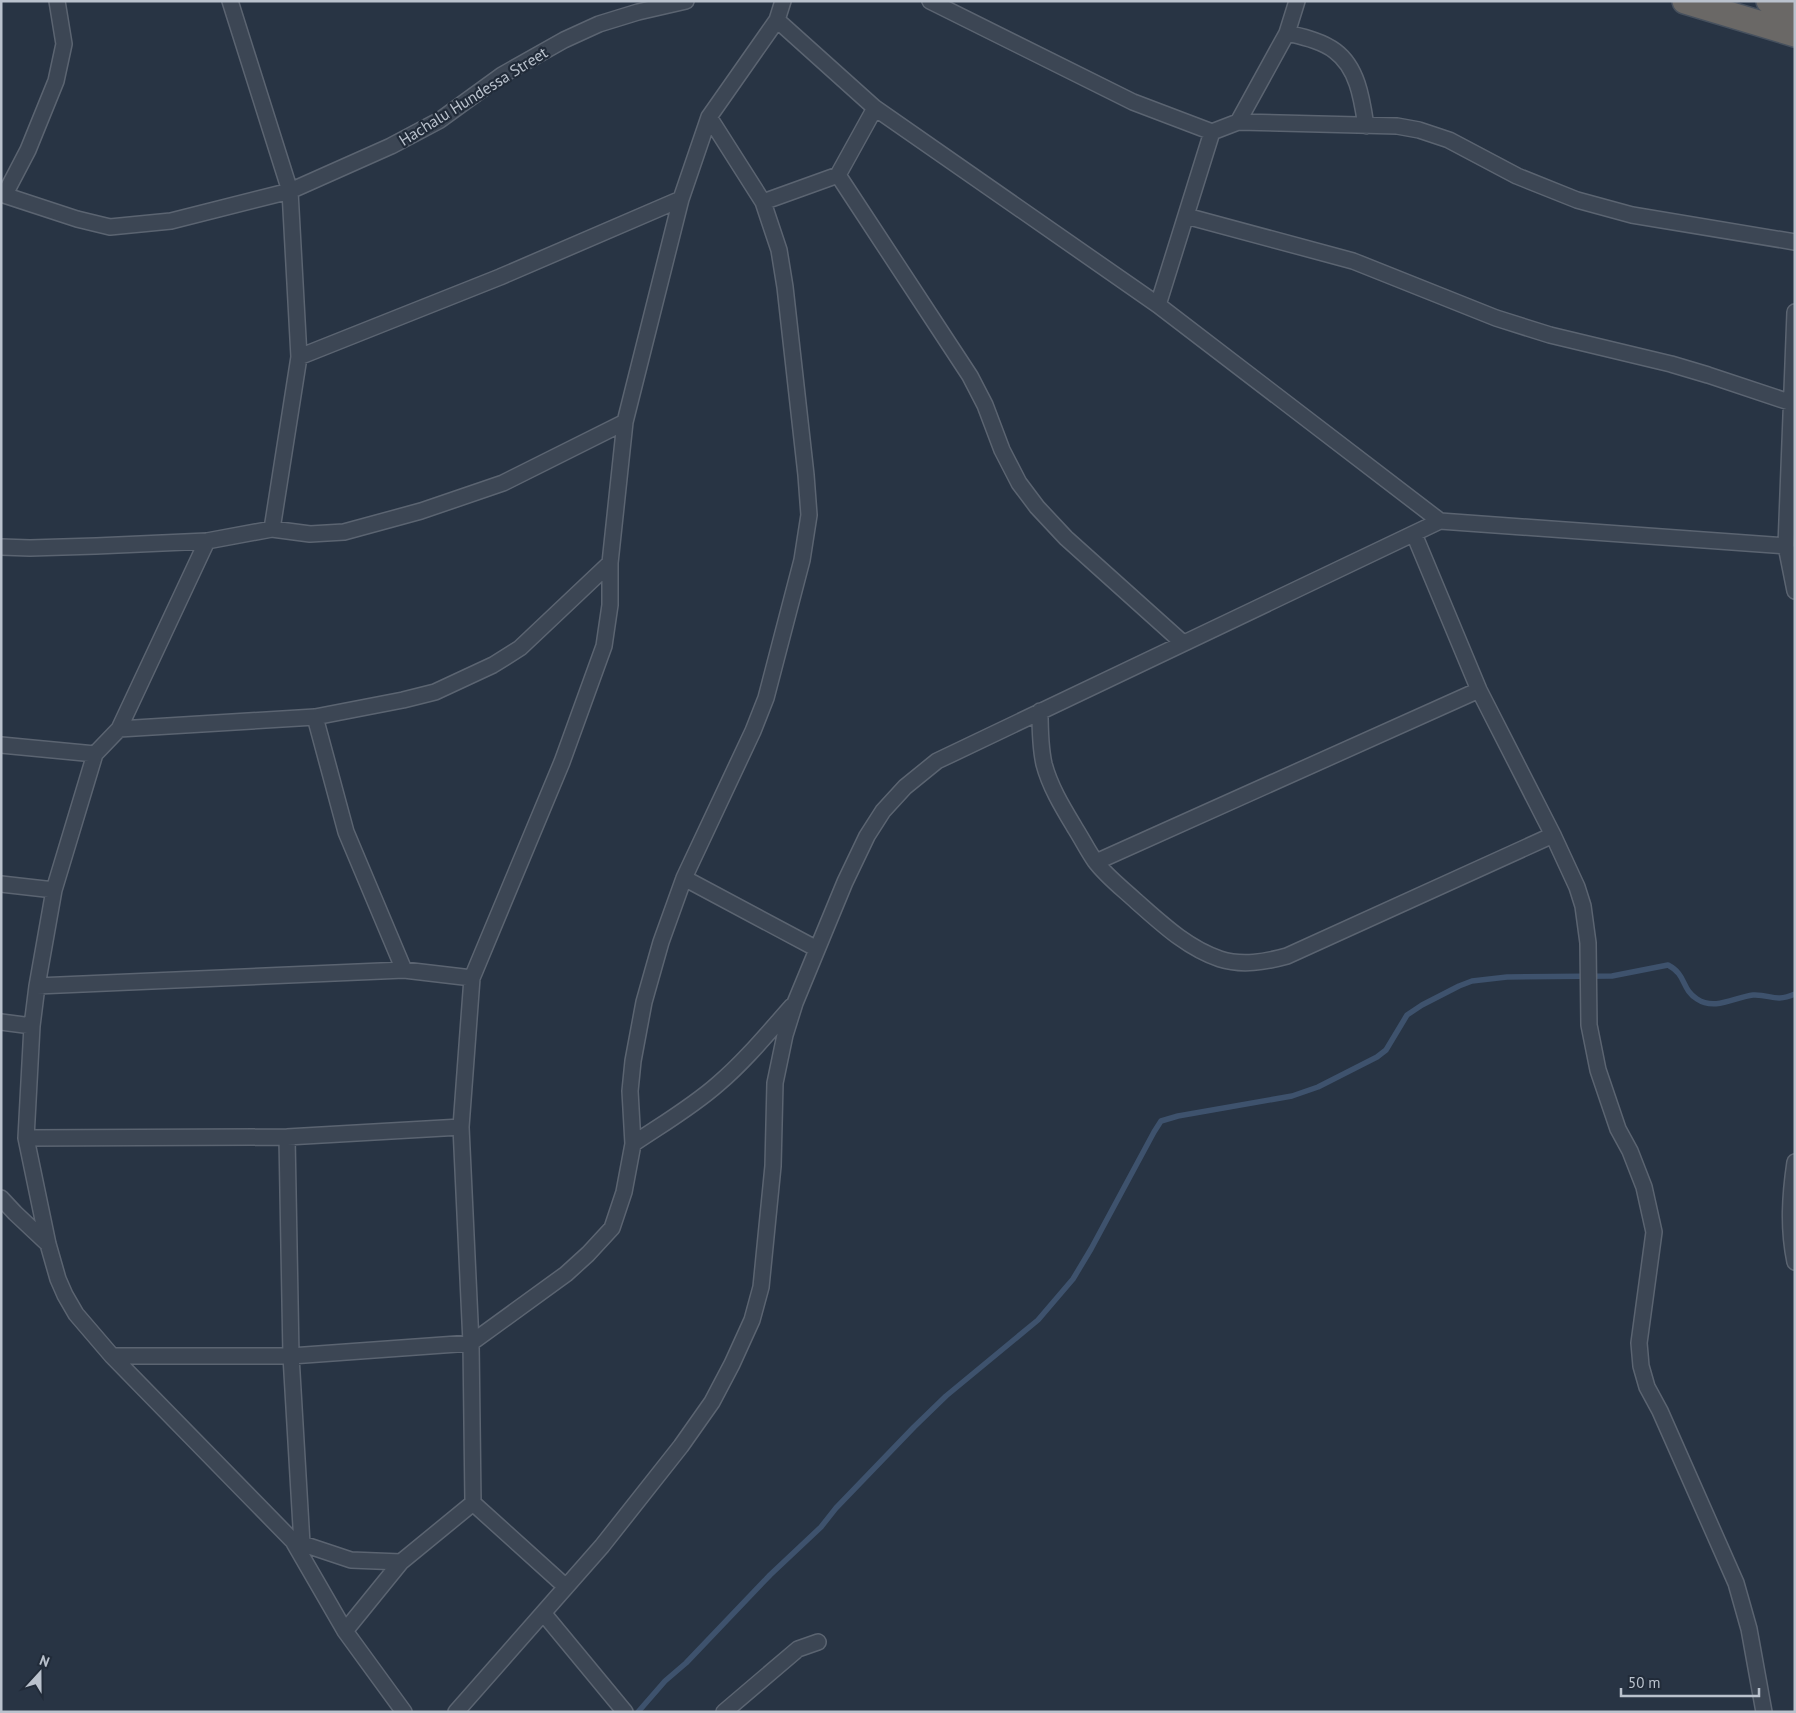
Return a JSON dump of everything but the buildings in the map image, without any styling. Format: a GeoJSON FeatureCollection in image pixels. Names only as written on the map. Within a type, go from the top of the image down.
{"type":"FeatureCollection","features":[{"type":"Feature","properties":{"kind":"highway"},"geometry":{"type":"LineString","coordinates":[[1685,1],[1795,34]]}},
{"type":"Feature","properties":{"kind":"highway"},"geometry":{"type":"LineString","coordinates":[[1768,1],[1793,6]]}},
{"type":"Feature","properties":{"kind":"street"},"geometry":{"type":"LineString","coordinates":[[3,194],[28,150],[56,81],[64,44],[57,1]]}},
{"type":"Feature","properties":{"kind":"street"},"geometry":{"type":"LineString","coordinates":[[230,1],[290,191],[299,357],[272,529]]}},
{"type":"Feature","properties":{"kind":"street","name":"Hachalu Hundessa Street"},"geometry":{"type":"LineString","coordinates":[[3,194],[77,219],[110,226],[171,221],[290,191],[391,146],[440,120],[509,70],[556,44],[599,24],[638,12],[686,1]]}},
{"type":"Feature","properties":{"kind":"street"},"geometry":{"type":"LineString","coordinates":[[566,1587],[473,1503],[471,1343],[461,1127],[472,978],[562,762],[604,646],[610,605],[610,563],[625,422],[681,199],[709,118],[777,20],[783,1]]}},
{"type":"Feature","properties":{"kind":"street"},"geometry":{"type":"LineString","coordinates":[[930,1],[1133,102],[1212,132],[1238,122],[1397,126],[1419,130],[1449,140],[1518,176],[1578,200],[1632,215],[1795,242]]}},
{"type":"Feature","properties":{"kind":"street"},"geometry":{"type":"LineString","coordinates":[[1238,122],[1287,33],[1297,1]]}},
{"type":"Feature","properties":{"kind":"street"},"geometry":{"type":"LineString","coordinates":[[777,20],[875,108],[1158,305],[1440,522]]}},
{"type":"Feature","properties":{"kind":"street"},"geometry":{"type":"LineString","coordinates":[[1287,33],[1312,40],[1335,51],[1351,70],[1360,92],[1366,126]]}},
{"type":"Feature","properties":{"kind":"street"},"geometry":{"type":"LineString","coordinates":[[763,202],[838,175],[875,108]]}},
{"type":"Feature","properties":{"kind":"street"},"geometry":{"type":"LineString","coordinates":[[112,1356],[291,1356],[471,1343],[566,1274],[612,1228],[624,1192],[633,1144],[630,1091],[633,1061],[644,1002],[661,942],[684,878],[754,731],[766,698],[802,560],[809,515],[785,287],[779,250],[763,202],[709,118]]}},
{"type":"Feature","properties":{"kind":"street"},"geometry":{"type":"LineString","coordinates":[[1158,305],[1212,132]]}},
{"type":"Feature","properties":{"kind":"street"},"geometry":{"type":"LineString","coordinates":[[838,175],[970,376],[985,405],[1002,450],[1019,482],[1037,508],[1066,538],[1183,643]]}},
{"type":"Feature","properties":{"kind":"street"},"geometry":{"type":"LineString","coordinates":[[299,357],[500,278],[681,199]]}},
{"type":"Feature","properties":{"kind":"street"},"geometry":{"type":"LineString","coordinates":[[1186,216],[1353,261],[1496,318],[1550,336],[1671,364],[1793,403]]}},
{"type":"Feature","properties":{"kind":"street"},"geometry":{"type":"LineString","coordinates":[[1795,312],[1786,546],[1795,591]]}},
{"type":"Feature","properties":{"kind":"street"},"geometry":{"type":"LineString","coordinates":[[1,547],[96,546],[207,541],[272,529],[310,534],[344,532],[421,511],[503,483],[625,422]]}},
{"type":"Feature","properties":{"kind":"street"},"geometry":{"type":"LineString","coordinates":[[456,1712],[602,1546],[681,1446],[712,1402],[732,1364],[752,1320],[761,1287],[773,1166],[775,1083],[795,1003],[845,882],[867,836],[883,812],[905,787],[937,761],[1440,522],[1786,546]]}},
{"type":"Feature","properties":{"kind":"street"},"geometry":{"type":"LineString","coordinates":[[1414,534],[1479,690],[1553,835],[1577,887],[1583,906],[1588,943],[1589,1025],[1598,1070],[1618,1129],[1630,1151],[1644,1187],[1654,1232],[1640,1327],[1641,1366],[1647,1388],[1660,1411],[1736,1583],[1749,1628],[1764,1712]]}},
{"type":"Feature","properties":{"kind":"street"},"geometry":{"type":"LineString","coordinates":[[207,541],[119,729],[95,754],[54,890],[36,986],[26,1138],[48,1244],[58,1279],[76,1314],[112,1356],[297,1543],[345,1631],[404,1712]]}},
{"type":"Feature","properties":{"kind":"street"},"geometry":{"type":"LineString","coordinates":[[119,729],[315,717],[435,692],[493,665],[520,648],[610,563]]}},
{"type":"Feature","properties":{"kind":"street"},"geometry":{"type":"LineString","coordinates":[[1096,862],[1479,690]]}},
{"type":"Feature","properties":{"kind":"street"},"geometry":{"type":"LineString","coordinates":[[1040,711],[1040,743],[1054,794],[1096,862],[1111,879],[1173,933],[1195,948],[1219,959],[1251,963],[1287,956],[1553,835]]}},
{"type":"Feature","properties":{"kind":"street"},"geometry":{"type":"LineString","coordinates":[[315,717],[346,832],[404,970]]}},
{"type":"Feature","properties":{"kind":"street"},"geometry":{"type":"LineString","coordinates":[[1,745],[95,754]]}},
{"type":"Feature","properties":{"kind":"street"},"geometry":{"type":"LineString","coordinates":[[684,878],[817,949]]}},
{"type":"Feature","properties":{"kind":"street"},"geometry":{"type":"LineString","coordinates":[[1,884],[54,890]]}},
{"type":"Feature","properties":{"kind":"street"},"geometry":{"type":"LineString","coordinates":[[36,986],[404,970],[472,978]]}},
{"type":"Feature","properties":{"kind":"street"},"geometry":{"type":"LineString","coordinates":[[633,1144],[699,1100],[718,1084],[742,1062],[795,1003]]}},
{"type":"Feature","properties":{"kind":"street"},"geometry":{"type":"LineString","coordinates":[[1,1022],[32,1026]]}},
{"type":"Feature","properties":{"kind":"street"},"geometry":{"type":"LineString","coordinates":[[26,1138],[287,1137],[461,1127]]}},
{"type":"Feature","properties":{"kind":"street"},"geometry":{"type":"LineString","coordinates":[[287,1137],[297,1543]]}},
{"type":"Feature","properties":{"kind":"street"},"geometry":{"type":"LineString","coordinates":[[1795,1162],[1790,1192],[1790,1238],[1795,1262]]}},
{"type":"Feature","properties":{"kind":"street"},"geometry":{"type":"LineString","coordinates":[[1,1198],[15,1214],[48,1244]]}},
{"type":"Feature","properties":{"kind":"street"},"geometry":{"type":"LineString","coordinates":[[345,1631],[401,1562],[473,1503]]}},
{"type":"Feature","properties":{"kind":"street"},"geometry":{"type":"LineString","coordinates":[[297,1543],[351,1560],[401,1562]]}},
{"type":"Feature","properties":{"kind":"street"},"geometry":{"type":"LineString","coordinates":[[544,1614],[625,1712]]}},
{"type":"Feature","properties":{"kind":"street"},"geometry":{"type":"LineString","coordinates":[[724,1712],[798,1649],[818,1642]]}},
{"type":"Feature","properties":{"kind":"waterway"},"geometry":{"type":"LineString","coordinates":[[638,1712],[665,1681],[686,1663],[770,1575],[821,1527],[836,1508],[914,1427],[946,1396],[1038,1320],[1073,1279],[1161,1121],[1178,1116],[1292,1096],[1318,1087],[1377,1057],[1386,1050],[1407,1015],[1422,1005],[1472,981],[1507,977],[1612,976],[1668,965],[1678,973],[1692,995],[1711,1004],[1753,995],[1782,998],[1795,994]]}}]}
